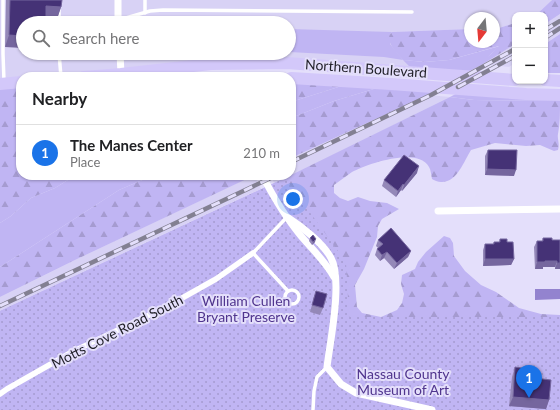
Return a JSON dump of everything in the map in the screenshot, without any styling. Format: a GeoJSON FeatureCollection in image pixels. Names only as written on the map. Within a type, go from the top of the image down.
{"type":"FeatureCollection","features":[{"type":"Feature","properties":{"kind":"main road","name":"Northern Boulevard"},"geometry":{"type":"LineString","coordinates":[[152,72],[210,64],[287,63],[512,80]]}},
{"type":"Feature","properties":{"kind":"main road","name":"Northern Boulevard"},"geometry":{"type":"LineString","coordinates":[[296,78],[560,95]]}},
{"type":"Feature","properties":{"kind":"main road"},"geometry":{"type":"LineString","coordinates":[[548,80],[560,81]]}},
{"type":"Feature","properties":{"kind":"main road"},"geometry":{"type":"LineString","coordinates":[[2,84],[16,83]]}},
{"type":"Feature","properties":{"kind":"street"},"geometry":{"type":"LineString","coordinates":[[118,0],[118,16]]}},
{"type":"Feature","properties":{"kind":"street"},"geometry":{"type":"LineString","coordinates":[[121,60],[122,72]]}},
{"type":"Feature","properties":{"kind":"street"},"geometry":{"type":"LineString","coordinates":[[264,180],[273,197],[287,217],[300,235],[325,263],[335,279],[336,296],[327,367],[341,384],[356,393],[432,410]]}},
{"type":"Feature","properties":{"kind":"street"},"geometry":{"type":"LineString","coordinates":[[438,211],[560,210]]}},
{"type":"Feature","properties":{"kind":"street","name":"Motts Cove Road South"},"geometry":{"type":"LineString","coordinates":[[0,394],[72,352],[168,306],[216,279],[253,253]]}},
{"type":"Feature","properties":{"kind":"lane"},"geometry":{"type":"LineString","coordinates":[[2,84],[3,0]]}},
{"type":"Feature","properties":{"kind":"lane"},"geometry":{"type":"LineString","coordinates":[[145,0],[145,13]]}},
{"type":"Feature","properties":{"kind":"lane"},"geometry":{"type":"LineString","coordinates":[[59,8],[59,16]]}},
{"type":"Feature","properties":{"kind":"lane"},"geometry":{"type":"LineString","coordinates":[[136,16],[163,10],[412,12]]}},
{"type":"Feature","properties":{"kind":"lane"},"geometry":{"type":"LineString","coordinates":[[60,60],[61,72]]}},
{"type":"Feature","properties":{"kind":"lane"},"geometry":{"type":"LineString","coordinates":[[287,217],[253,253],[288,291]]}},
{"type":"Feature","properties":{"kind":"lane"},"geometry":{"type":"LineString","coordinates":[[313,410],[314,391],[317,377],[327,367]]}},
{"type":"Feature","properties":{"kind":"shaded area"},"geometry":{"type":"Polygon","coordinates":[[[0,0],[552,0],[539,12],[512,12],[512,24],[500,28],[500,12],[464,12],[464,29],[392,32],[415,72],[287,63],[156,72],[16,72],[16,79],[0,84],[0,0]]]}},
{"type":"Feature","properties":{"kind":"shaded area"},"geometry":{"type":"Polygon","coordinates":[[[560,14],[560,34],[548,42],[548,22],[560,14]]]}},
{"type":"Feature","properties":{"kind":"shaded area"},"geometry":{"type":"Polygon","coordinates":[[[512,46],[512,65],[509,67],[483,64],[512,46]]]}},
{"type":"Feature","properties":{"kind":"shaded area"},"geometry":{"type":"Polygon","coordinates":[[[428,95],[450,97],[296,173],[296,156],[428,95]]]}},
{"type":"Feature","properties":{"kind":"shaded area"},"geometry":{"type":"Polygon","coordinates":[[[243,180],[256,180],[261,189],[0,311],[0,297],[243,180]]]}},
{"type":"Feature","properties":{"kind":"shaded area"},"geometry":{"type":"Polygon","coordinates":[[[273,180],[280,180],[274,183],[273,180]]]}},
{"type":"Feature","properties":{"kind":"shaded area"},"geometry":{"type":"Polygon","coordinates":[[[535,289],[560,289],[560,299],[535,300],[535,289]]]}},
{"type":"Feature","properties":{"kind":"green space"},"geometry":{"type":"Polygon","coordinates":[[[552,0],[560,0],[560,14],[548,22],[548,12],[539,12],[552,0]]]}},
{"type":"Feature","properties":{"kind":"green space"},"geometry":{"type":"Polygon","coordinates":[[[512,24],[512,46],[483,64],[497,48],[500,48],[500,28],[512,24]]]}},
{"type":"Feature","properties":{"kind":"green space"},"geometry":{"type":"Polygon","coordinates":[[[296,29],[392,32],[390,34],[390,44],[403,60],[384,57],[296,52],[296,29]]]}},
{"type":"Feature","properties":{"kind":"green space"},"geometry":{"type":"Polygon","coordinates":[[[464,29],[464,48],[492,48],[449,60],[425,62],[403,60],[390,43],[389,39],[392,32],[464,29]]]}},
{"type":"Feature","properties":{"kind":"green space"},"geometry":{"type":"Polygon","coordinates":[[[560,34],[560,73],[548,73],[548,42],[560,34]]]}},
{"type":"Feature","properties":{"kind":"green space"},"geometry":{"type":"Polygon","coordinates":[[[493,48],[498,48],[483,64],[463,75],[415,72],[403,60],[425,62],[449,60],[493,48]]]}},
{"type":"Feature","properties":{"kind":"green space"},"geometry":{"type":"Polygon","coordinates":[[[296,78],[354,82],[296,100],[296,78]]]}},
{"type":"Feature","properties":{"kind":"green space"},"geometry":{"type":"Polygon","coordinates":[[[16,82],[16,180],[68,180],[55,188],[31,198],[11,216],[0,223],[0,84],[16,82]]]}},
{"type":"Feature","properties":{"kind":"green space"},"geometry":{"type":"Polygon","coordinates":[[[354,82],[387,85],[334,101],[296,116],[296,100],[354,82]]]}},
{"type":"Feature","properties":{"kind":"green space"},"geometry":{"type":"Polygon","coordinates":[[[387,85],[440,88],[428,95],[296,156],[296,116],[334,101],[387,85]]]}},
{"type":"Feature","properties":{"kind":"green space"},"geometry":{"type":"Polygon","coordinates":[[[465,89],[560,95],[560,101],[474,100],[450,97],[465,89]]]}},
{"type":"Feature","properties":{"kind":"green space","name":"William Cullen Bryant Preserve"},"geometry":{"type":"Polygon","coordinates":[[[450,97],[474,100],[560,101],[558,150],[554,151],[540,145],[526,146],[495,143],[471,150],[456,175],[447,181],[441,182],[432,179],[430,168],[423,161],[404,157],[380,161],[352,172],[334,185],[334,193],[340,198],[348,201],[358,197],[370,201],[387,203],[399,209],[382,219],[378,226],[377,237],[364,269],[355,285],[357,307],[362,313],[381,317],[397,310],[402,303],[404,294],[401,284],[402,275],[415,269],[418,262],[426,252],[444,236],[450,238],[453,243],[454,256],[465,271],[481,285],[496,292],[519,308],[541,314],[560,315],[560,336],[0,410],[0,311],[281,180],[296,180],[296,173],[450,97]]]}},
{"type":"Feature","properties":{"kind":"green space"},"geometry":{"type":"Polygon","coordinates":[[[68,180],[142,180],[119,190],[0,267],[0,223],[11,216],[31,198],[55,188],[68,180]]]}},
{"type":"Feature","properties":{"kind":"green space"},"geometry":{"type":"Polygon","coordinates":[[[142,180],[244,180],[0,297],[0,267],[119,190],[142,180]]]}},
{"type":"Feature","properties":{"kind":"green space","name":"William Cullen Bryant Preserve"},"geometry":{"type":"Polygon","coordinates":[[[281,180],[286,180],[346,262],[349,317],[560,317],[560,410],[0,410],[0,311],[281,180]]]}},
{"type":"Feature","properties":{"kind":"building"},"geometry":{"type":"Polygon","coordinates":[[[10,0],[62,0],[61,7],[46,6],[46,16],[16,16],[16,36],[9,35],[10,0]]]}},
{"type":"Feature","properties":{"kind":"building"},"geometry":{"type":"Polygon","coordinates":[[[488,150],[517,150],[516,170],[487,169],[488,150]]]}},
{"type":"Feature","properties":{"kind":"building"},"geometry":{"type":"Polygon","coordinates":[[[404,155],[419,166],[398,191],[384,180],[404,155]]]}},
{"type":"Feature","properties":{"kind":"building"},"geometry":{"type":"Polygon","coordinates":[[[391,228],[411,251],[397,263],[387,252],[382,255],[377,249],[383,244],[378,240],[391,228]]]}},
{"type":"Feature","properties":{"kind":"building"},"geometry":{"type":"Polygon","coordinates":[[[313,235],[316,239],[313,242],[310,238],[313,235]]]}},
{"type":"Feature","properties":{"kind":"building"},"geometry":{"type":"Polygon","coordinates":[[[543,238],[560,240],[560,263],[557,263],[557,261],[537,262],[537,241],[543,241],[543,238]]]}},
{"type":"Feature","properties":{"kind":"building"},"geometry":{"type":"Polygon","coordinates":[[[500,239],[507,239],[507,242],[513,242],[514,259],[485,259],[485,244],[500,242],[500,239]]]}},
{"type":"Feature","properties":{"kind":"building"},"geometry":{"type":"Polygon","coordinates":[[[316,291],[327,294],[323,308],[312,305],[316,291]]]}},
{"type":"Feature","properties":{"kind":"building"},"geometry":{"type":"Polygon","coordinates":[[[515,367],[527,369],[526,377],[551,380],[549,400],[513,397],[515,367]]]}},
{"type":"Feature","properties":{"kind":"railway"},"geometry":{"type":"LineString","coordinates":[[548,28],[560,21]]}},
{"type":"Feature","properties":{"kind":"railway"},"geometry":{"type":"LineString","coordinates":[[548,36],[560,28]]}},
{"type":"Feature","properties":{"kind":"railway"},"geometry":{"type":"LineString","coordinates":[[296,160],[431,95],[512,51]]}},
{"type":"Feature","properties":{"kind":"railway"},"geometry":{"type":"LineString","coordinates":[[458,87],[512,58]]}},
{"type":"Feature","properties":{"kind":"railway"},"geometry":{"type":"LineString","coordinates":[[0,306],[266,180]]}},
{"type":"Feature","properties":{"kind":"place","name":"The Manes Center"},"geometry":{"type":"Point","coordinates":[529,398]}},
{"type":"Feature","properties":{"kind":"park label","name":"Nassau County Museum of Art"},"geometry":{"type":"Point","coordinates":[403,382]}}]}
